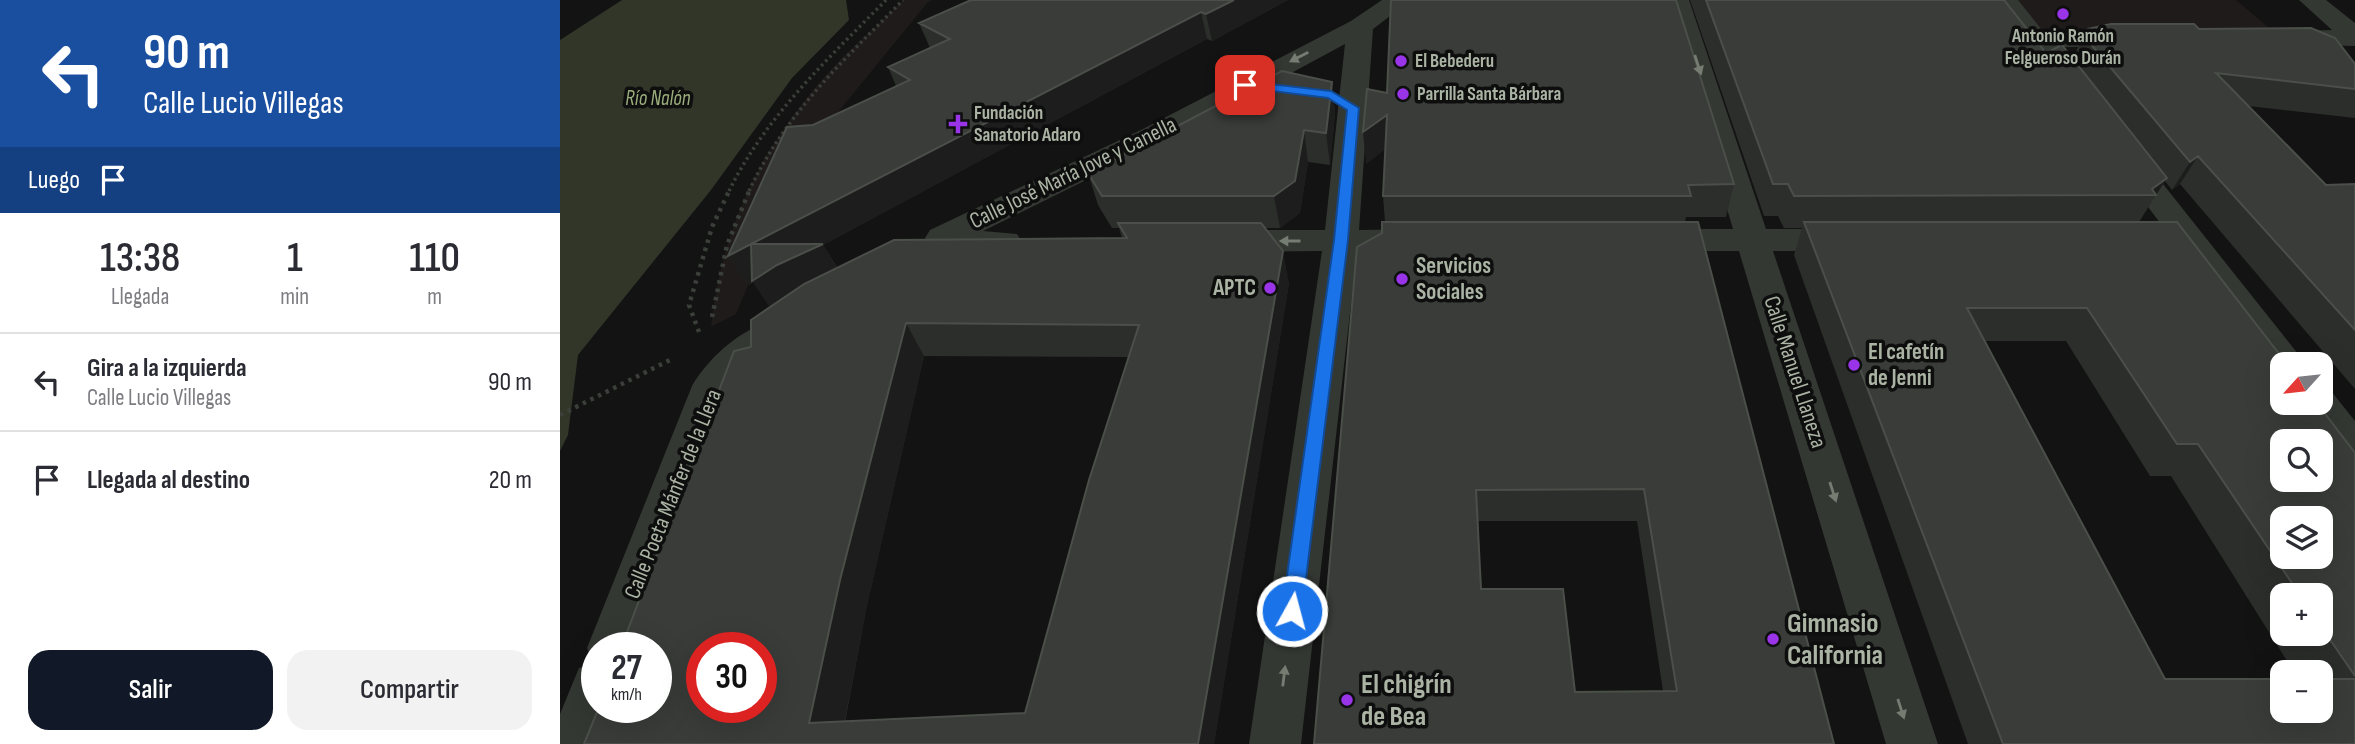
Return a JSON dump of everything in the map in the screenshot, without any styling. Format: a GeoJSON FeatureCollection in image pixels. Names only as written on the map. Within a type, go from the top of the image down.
{"type":"FeatureCollection","features":[{"type":"Feature","properties":{"kind":"street","name":"Calle José María Jove y Canella"},"geometry":{"type":"LineString","coordinates":[[909,255],[1152,136],[1360,26],[1399,0]]}},
{"type":"Feature","properties":{"kind":"street","name":"Calle Manuel Llaneza"},"geometry":{"type":"LineString","coordinates":[[1677,0],[1912,744]]}},
{"type":"Feature","properties":{"kind":"street"},"geometry":{"type":"LineString","coordinates":[[2004,0],[2278,352]]}},
{"type":"Feature","properties":{"kind":"street"},"geometry":{"type":"LineString","coordinates":[[2311,0],[2355,37]]}},
{"type":"Feature","properties":{"kind":"street"},"geometry":{"type":"LineString","coordinates":[[1275,744],[1341,240],[1342,102],[1360,26]]}},
{"type":"Feature","properties":{"kind":"street"},"geometry":{"type":"LineString","coordinates":[[2264,39],[2355,37]]}},
{"type":"Feature","properties":{"kind":"street"},"geometry":{"type":"LineString","coordinates":[[2037,40],[2160,39]]}},
{"type":"Feature","properties":{"kind":"street"},"geometry":{"type":"LineString","coordinates":[[2327,39],[2355,63]]}},
{"type":"Feature","properties":{"kind":"street"},"geometry":{"type":"LineString","coordinates":[[1245,85],[1293,89]]}},
{"type":"Feature","properties":{"kind":"street"},"geometry":{"type":"LineString","coordinates":[[944,237],[967,242],[1036,242]]}},
{"type":"Feature","properties":{"kind":"street"},"geometry":{"type":"LineString","coordinates":[[1189,241],[1450,240]]}},
{"type":"Feature","properties":{"kind":"street"},"geometry":{"type":"LineString","coordinates":[[1613,240],[1881,240]]}},
{"type":"Feature","properties":{"kind":"street"},"geometry":{"type":"LineString","coordinates":[[2155,241],[2191,242]]}},
{"type":"Feature","properties":{"kind":"street","name":"Calle Poeta Mánfer de la Llera"},"geometry":{"type":"LineString","coordinates":[[617,632],[712,386],[748,349],[790,319]]}},
{"type":"Feature","properties":{"kind":"street"},"geometry":{"type":"LineString","coordinates":[[2327,415],[2355,451]]}},
{"type":"Feature","properties":{"kind":"street"},"geometry":{"type":"LineString","coordinates":[[574,744],[582,723]]}},
{"type":"Feature","properties":{"kind":"path"},"geometry":{"type":"LineString","coordinates":[[700,334],[689,305],[712,227],[738,173],[797,92],[886,0]]}},
{"type":"Feature","properties":{"kind":"path"},"geometry":{"type":"LineString","coordinates":[[711,327],[716,278],[728,237],[758,171],[794,115],[818,85],[903,0]]}},
{"type":"Feature","properties":{"kind":"path"},"geometry":{"type":"LineString","coordinates":[[560,415],[672,359]]}},
{"type":"Feature","properties":{"kind":"shaded area"},"geometry":{"type":"Polygon","coordinates":[[[903,0],[933,0],[928,2],[803,155],[736,314],[711,327],[726,251],[752,182],[770,150],[814,89],[841,59],[903,0]]]}},
{"type":"Feature","properties":{"kind":"shaded area"},"geometry":{"type":"Polygon","coordinates":[[[2005,0],[2236,0],[2281,38],[2037,40],[2005,0]]]}},
{"type":"Feature","properties":{"kind":"water","name":"Río Nalón"},"geometry":{"type":"Polygon","coordinates":[[[622,0],[846,0],[849,20],[792,78],[711,190],[578,355],[568,435],[560,451],[560,40],[622,0]]]}},
{"type":"Feature","properties":{"kind":"building"},"geometry":{"type":"Polygon","coordinates":[[[971,0],[1234,0],[1206,14],[1201,12],[728,256],[787,127],[813,125],[910,80],[888,67],[950,39],[919,23],[971,0]]]}},
{"type":"Feature","properties":{"kind":"building"},"geometry":{"type":"Polygon","coordinates":[[[1391,0],[1676,0],[1734,184],[1688,185],[1691,196],[1383,196],[1387,115],[1363,132],[1367,89],[1387,93],[1391,0]]]}},
{"type":"Feature","properties":{"kind":"building"},"geometry":{"type":"Polygon","coordinates":[[[1706,0],[2004,0],[2046,53],[2062,45],[2167,178],[2152,189],[2156,195],[1794,196],[1788,184],[1773,184],[1706,0]]]}},
{"type":"Feature","properties":{"kind":"building"},"geometry":{"type":"Polygon","coordinates":[[[2111,24],[2194,24],[2199,29],[2311,28],[2335,38],[2355,64],[2355,89],[2216,73],[2326,185],[2355,184],[2355,330],[2198,156],[2190,162],[2084,36],[2087,29],[2111,24]]]}},
{"type":"Feature","properties":{"kind":"building"},"geometry":{"type":"Polygon","coordinates":[[[1282,71],[1332,82],[1326,133],[1304,130],[1295,181],[1274,196],[1102,196],[1088,173],[1282,71]]]}},
{"type":"Feature","properties":{"kind":"building"},"geometry":{"type":"Polygon","coordinates":[[[1382,222],[1698,222],[1834,744],[1314,744],[1357,247],[1382,233],[1382,222]],[[1644,489],[1476,490],[1481,589],[1563,589],[1575,692],[1677,691],[1644,489]]]}},
{"type":"Feature","properties":{"kind":"building"},"geometry":{"type":"Polygon","coordinates":[[[1804,222],[2177,222],[2278,352],[2270,352],[2270,415],[2326,415],[2355,453],[2355,676],[2333,644],[2333,583],[2292,583],[2282,569],[2333,569],[2333,506],[2270,506],[2270,551],[2198,444],[2177,444],[2087,308],[1967,308],[2165,679],[2270,679],[2270,723],[2333,723],[2333,679],[2355,679],[2355,744],[2003,744],[1804,222]]]}},
{"type":"Feature","properties":{"kind":"building"},"geometry":{"type":"Polygon","coordinates":[[[1118,223],[1261,223],[1283,251],[1198,744],[584,744],[593,723],[672,723],[672,632],[627,632],[734,351],[751,347],[751,320],[804,284],[894,240],[1127,238],[1118,223]],[[906,323],[840,580],[809,723],[1025,713],[1089,480],[1139,325],[906,323]]]}},
{"type":"Feature","properties":{"kind":"building"},"geometry":{"type":"Polygon","coordinates":[[[751,244],[823,244],[777,265],[752,281],[751,244]]]}},
{"type":"Feature","properties":{"kind":"place","name":"Antonio Ramón Felgueroso Durán"},"geometry":{"type":"Point","coordinates":[2063,14]}},
{"type":"Feature","properties":{"kind":"place","name":"El Bebederu"},"geometry":{"type":"Point","coordinates":[1401,61]}},
{"type":"Feature","properties":{"kind":"place","name":"Parrilla Santa Bárbara"},"geometry":{"type":"Point","coordinates":[1403,94]}},
{"type":"Feature","properties":{"kind":"place","name":"Fundación Sanatorio Adaro"},"geometry":{"type":"Point","coordinates":[958,124]}},
{"type":"Feature","properties":{"kind":"place","name":"Servicios Sociales"},"geometry":{"type":"Point","coordinates":[1402,279]}},
{"type":"Feature","properties":{"kind":"place","name":"APTC"},"geometry":{"type":"Point","coordinates":[1270,288]}},
{"type":"Feature","properties":{"kind":"place","name":"El cafetín de Jenni"},"geometry":{"type":"Point","coordinates":[1854,365]}},
{"type":"Feature","properties":{"kind":"place","name":"Gimnasio California"},"geometry":{"type":"Point","coordinates":[1773,639]}},
{"type":"Feature","properties":{"kind":"place","name":"El chigrín de Bea"},"geometry":{"type":"Point","coordinates":[1347,700]}},
{"type":"Feature","properties":{"kind":"route"},"geometry":{"type":"LineString","coordinates":[[1245,85],[1268,85],[1331,95],[1353,108],[1341,240],[1292,611]]}}]}
